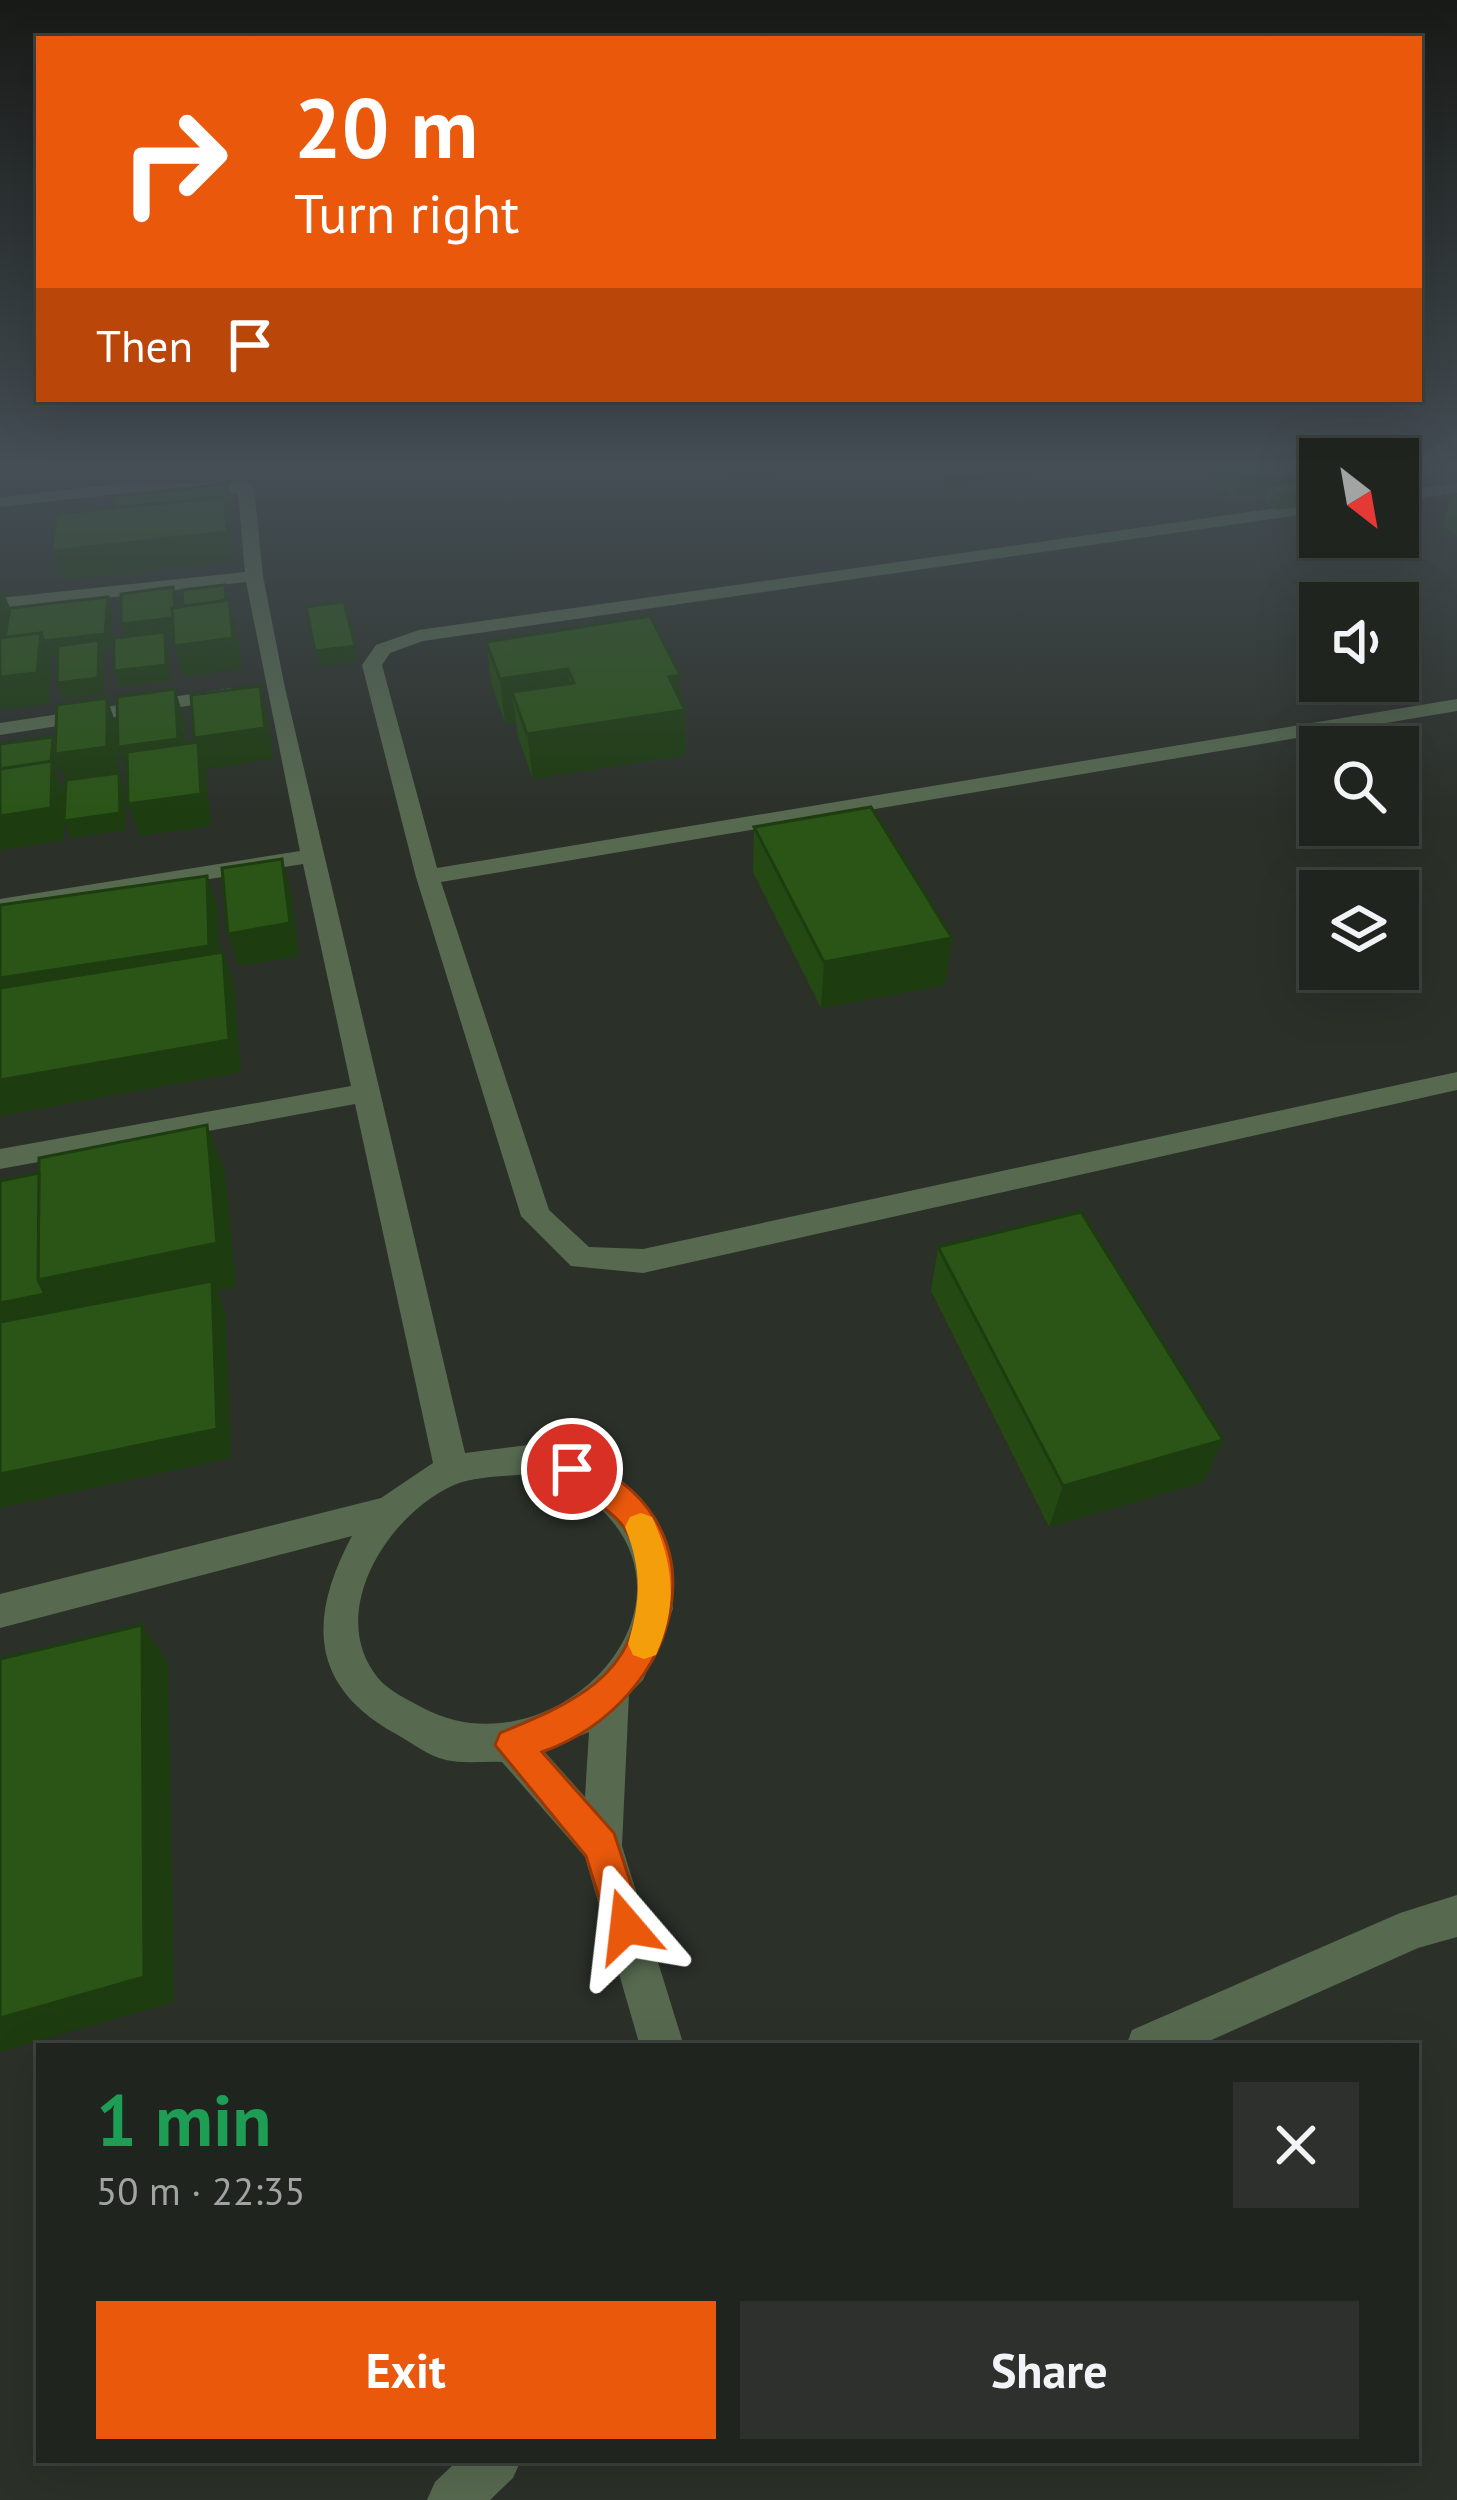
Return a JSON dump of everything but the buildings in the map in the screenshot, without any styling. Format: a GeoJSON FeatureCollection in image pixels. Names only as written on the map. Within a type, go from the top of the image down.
{"type":"FeatureCollection","features":[{"type":"Feature","properties":{"kind":"street"},"geometry":{"type":"LineString","coordinates":[[0,604],[169,585]]}},
{"type":"Feature","properties":{"kind":"street"},"geometry":{"type":"LineString","coordinates":[[256,585],[312,856],[452,1471]]}},
{"type":"Feature","properties":{"kind":"street"},"geometry":{"type":"LineString","coordinates":[[780,585],[418,636],[383,649],[372,665],[428,878],[536,1216],[582,1258],[644,1261],[1457,1081]]}},
{"type":"Feature","properties":{"kind":"street"},"geometry":{"type":"LineString","coordinates":[[0,729],[275,688]]}},
{"type":"Feature","properties":{"kind":"street"},"geometry":{"type":"LineString","coordinates":[[428,878],[1457,705]]}},
{"type":"Feature","properties":{"kind":"street"},"geometry":{"type":"LineString","coordinates":[[0,906],[312,856]]}},
{"type":"Feature","properties":{"kind":"street"},"geometry":{"type":"LineString","coordinates":[[0,1160],[366,1093]]}},
{"type":"Feature","properties":{"kind":"street"},"geometry":{"type":"LineString","coordinates":[[0,1611],[387,1513],[452,1471],[528,1459],[572,1469],[610,1490],[638,1522],[655,1562],[655,1608],[642,1653],[610,1694],[568,1726],[513,1745],[454,1746],[405,1728],[365,1695],[344,1650],[341,1601],[356,1553],[387,1513]]}},
{"type":"Feature","properties":{"kind":"street"},"geometry":{"type":"LineString","coordinates":[[610,1694],[602,1846],[661,2043]]}},
{"type":"Feature","properties":{"kind":"street"},"geometry":{"type":"LineString","coordinates":[[513,1745],[602,1846]]}},
{"type":"Feature","properties":{"kind":"street"},"geometry":{"type":"LineString","coordinates":[[1155,2043],[1415,1928],[1457,1916]]}},
{"type":"Feature","properties":{"kind":"street"},"geometry":{"type":"LineString","coordinates":[[453,2500],[492,2463]]}},
{"type":"Feature","properties":{"kind":"slow traffic"},"geometry":{"type":"LineString","coordinates":[[641,1527],[655,1562],[655,1608],[644,1644]]}},
{"type":"Feature","properties":{"kind":"route"},"geometry":{"type":"LineString","coordinates":[[572,1469],[610,1490],[638,1522],[655,1562],[655,1608],[642,1653],[610,1694],[568,1726],[513,1745],[602,1846],[626,1926]]}}]}
